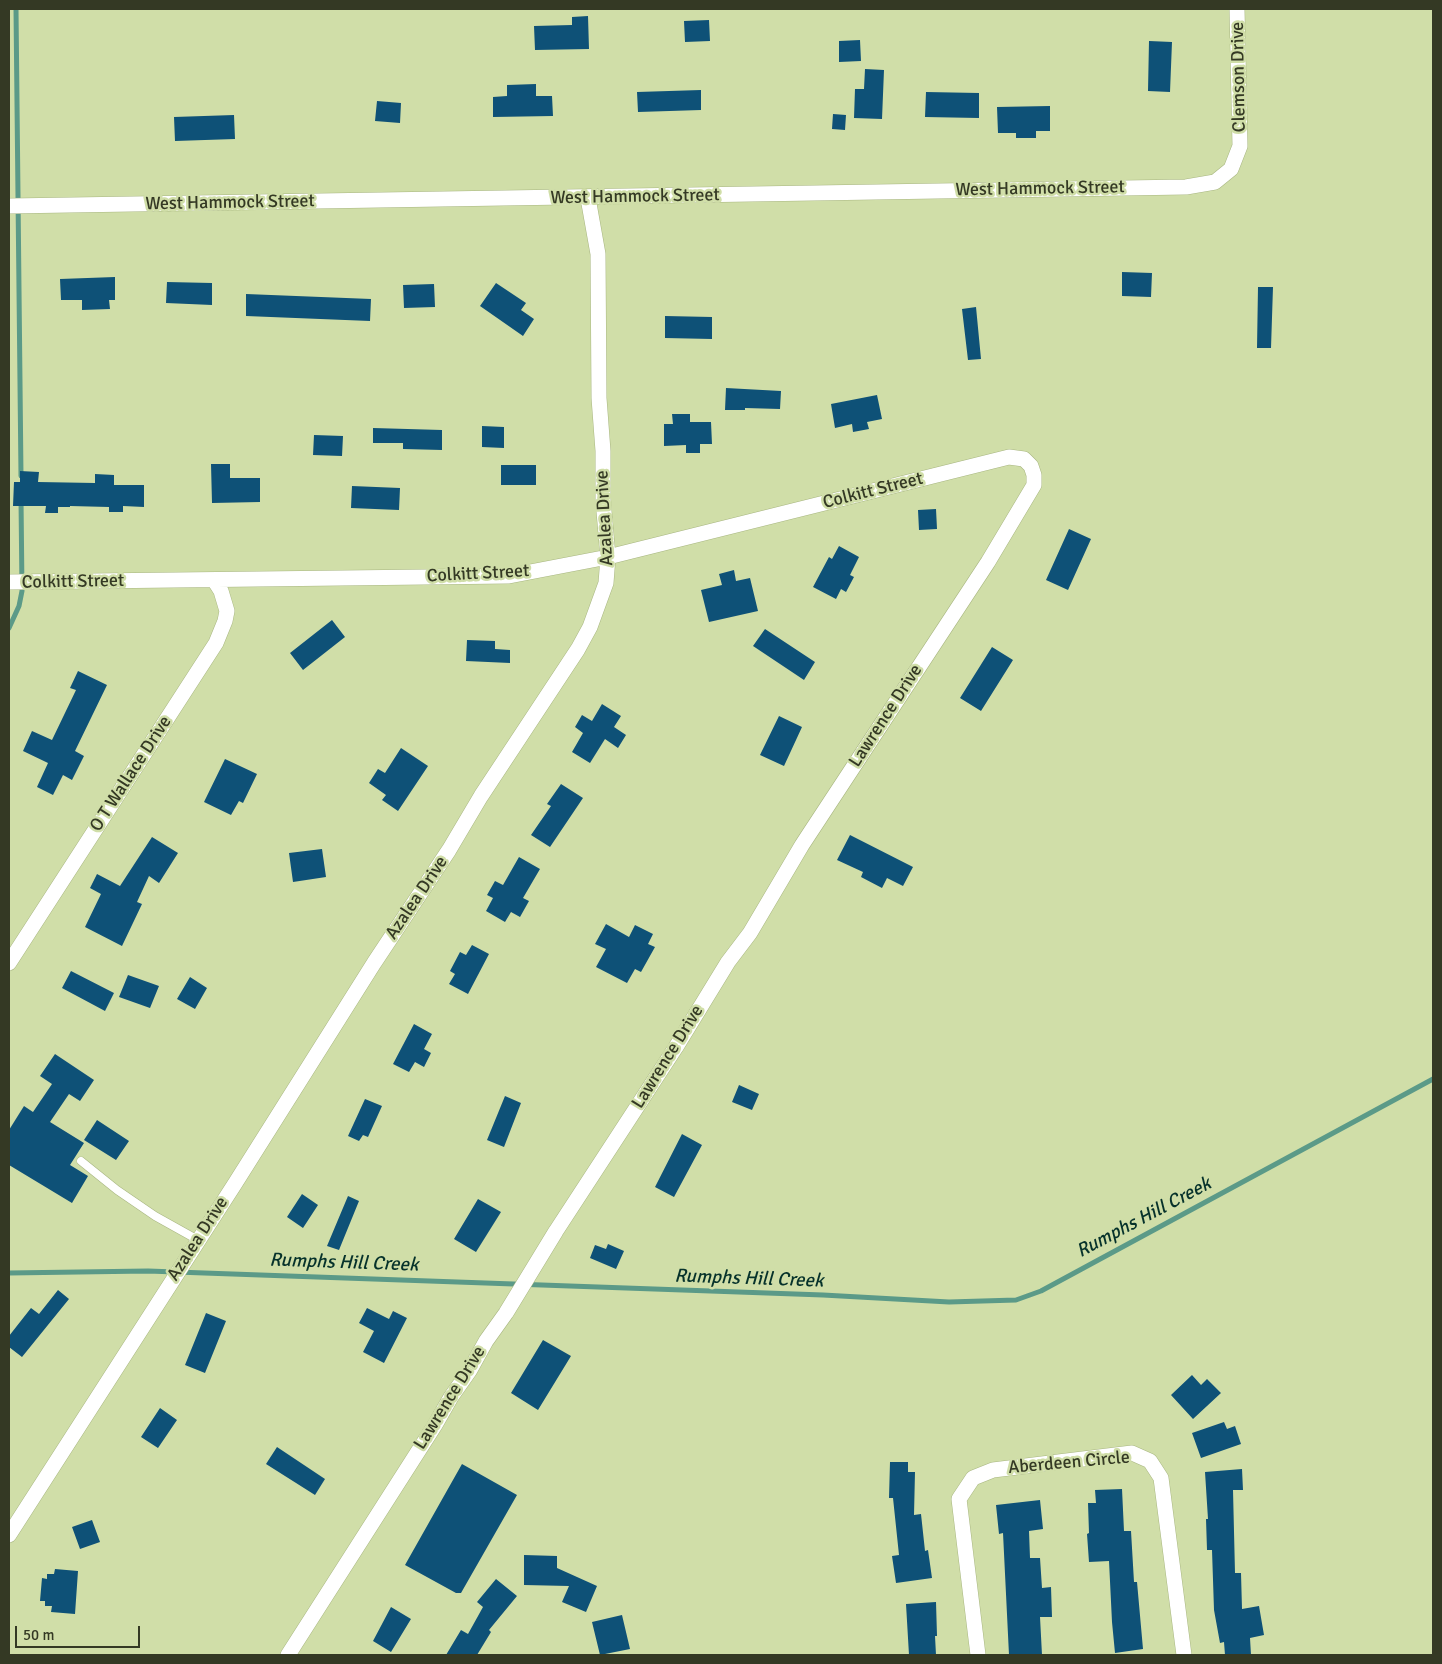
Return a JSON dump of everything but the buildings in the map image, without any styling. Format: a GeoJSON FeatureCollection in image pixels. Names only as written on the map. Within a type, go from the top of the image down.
{"type":"FeatureCollection","features":[{"type":"Feature","properties":{"kind":"street","name":"Clemson Drive"},"geometry":{"type":"LineString","coordinates":[[1237,9],[1240,146]]}},
{"type":"Feature","properties":{"kind":"street","name":"West Hammock Street"},"geometry":{"type":"LineString","coordinates":[[9,206],[588,198],[1186,186],[1215,182],[1231,169],[1240,146]]}},
{"type":"Feature","properties":{"kind":"street","name":"Azalea Drive"},"geometry":{"type":"LineString","coordinates":[[9,1535],[374,963],[449,850],[481,796],[578,649],[590,627],[606,583],[608,557],[603,500],[603,451],[599,398],[598,254],[588,198]]}},
{"type":"Feature","properties":{"kind":"street","name":"Colkitt Street"},"geometry":{"type":"LineString","coordinates":[[9,582],[509,576],[608,557],[1009,457],[1024,459]]}},
{"type":"Feature","properties":{"kind":"street","name":"Lawrence Drive"},"geometry":{"type":"LineString","coordinates":[[288,1655],[590,1178],[676,1047],[728,962],[750,933],[802,845],[988,562],[1034,485],[1034,475],[1031,466],[1024,459]]}},
{"type":"Feature","properties":{"kind":"street","name":"O T Wallace Drive"},"geometry":{"type":"LineString","coordinates":[[9,963],[216,643],[227,611],[222,591],[214,580]]}},
{"type":"Feature","properties":{"kind":"street","name":"Aberdeen Circle"},"geometry":{"type":"LineString","coordinates":[[978,1655],[959,1499],[973,1478],[993,1470],[1132,1453],[1150,1462],[1161,1478],[1184,1655]]}},
{"type":"Feature","properties":{"kind":"lane"},"geometry":{"type":"LineString","coordinates":[[81,1161],[117,1190],[155,1216],[198,1240]]}},
{"type":"Feature","properties":{"kind":"waterway"},"geometry":{"type":"LineString","coordinates":[[16,9],[21,476]]}},
{"type":"Feature","properties":{"kind":"waterway"},"geometry":{"type":"LineString","coordinates":[[9,628],[19,606],[22,591],[21,499]]}},
{"type":"Feature","properties":{"kind":"waterway","name":"Rumphs Hill Creek"},"geometry":{"type":"LineString","coordinates":[[9,1273],[148,1271],[823,1295],[949,1302],[1016,1300],[1041,1291],[1433,1079]]}}]}
